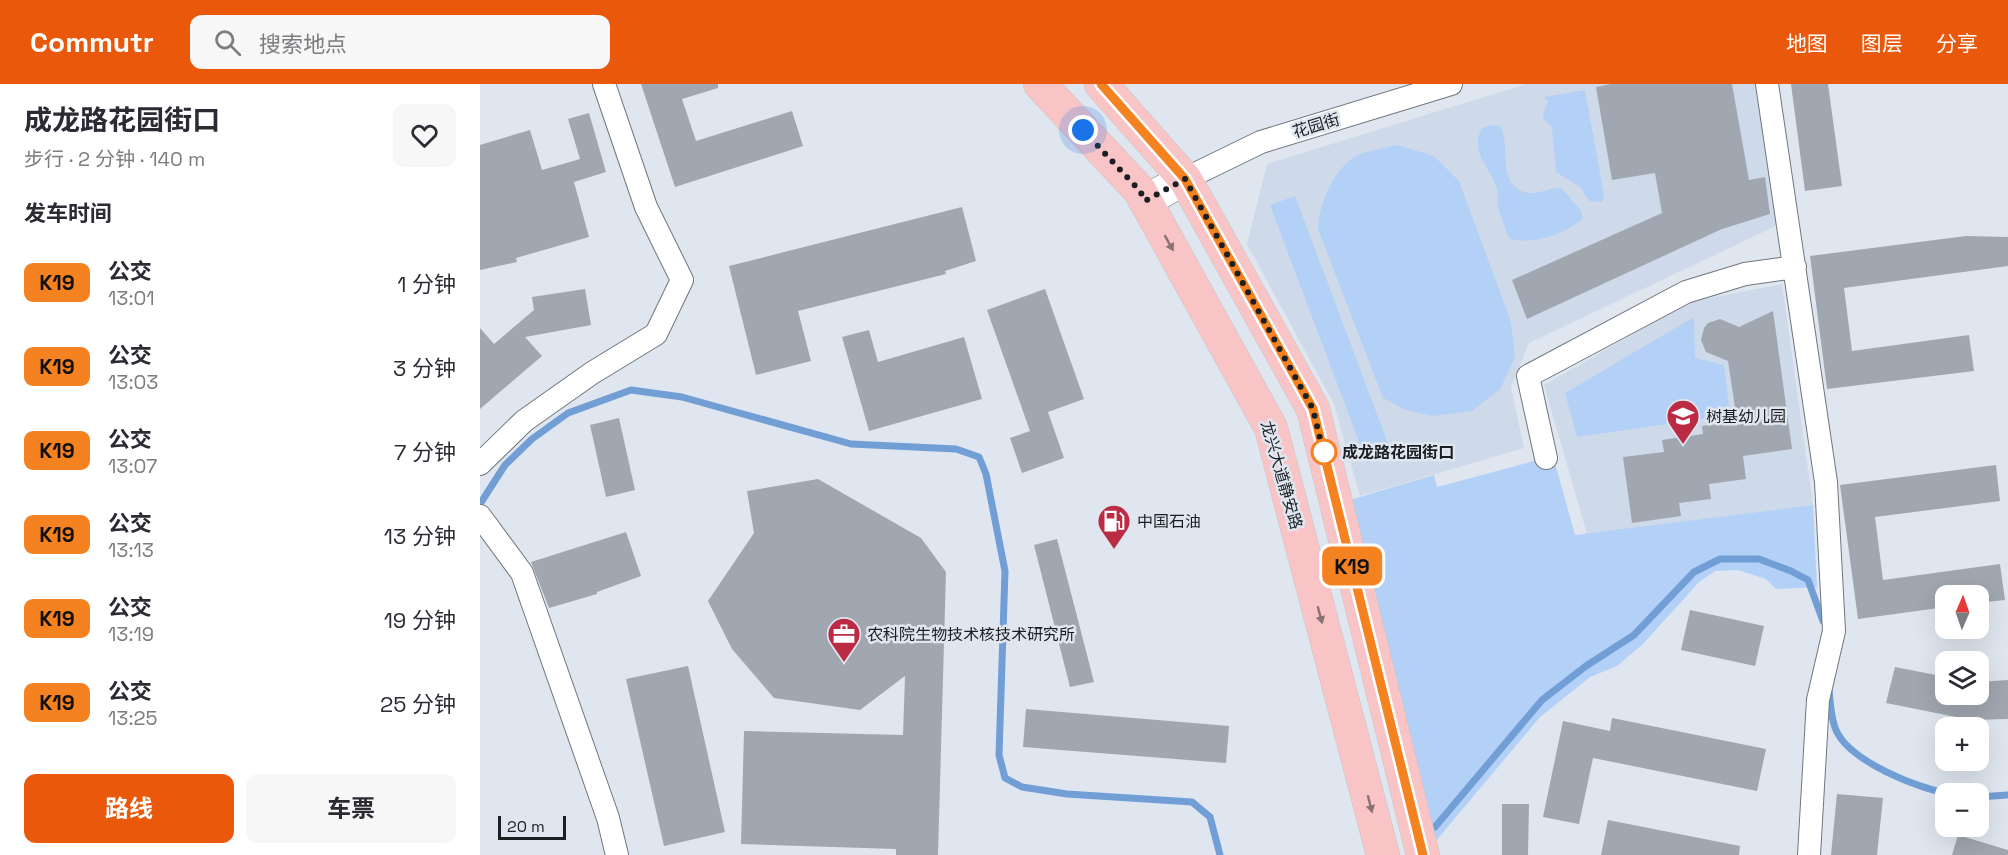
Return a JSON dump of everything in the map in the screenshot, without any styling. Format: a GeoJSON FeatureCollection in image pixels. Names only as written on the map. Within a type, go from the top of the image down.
{"type":"FeatureCollection","features":[{"type":"Feature","properties":{"kind":"main road","name":"龙兴大道静安路"},"geometry":{"type":"LineString","coordinates":[[1040,84],[1140,191],[1271,428],[1383,855]]}},
{"type":"Feature","properties":{"kind":"main road"},"geometry":{"type":"LineString","coordinates":[[1101,84],[1185,179],[1313,409],[1423,855]]}},
{"type":"Feature","properties":{"kind":"street"},"geometry":{"type":"LineString","coordinates":[[480,464],[524,421],[592,373],[656,334],[682,280],[646,207],[604,84]]}},
{"type":"Feature","properties":{"kind":"street","name":"花园街"},"geometry":{"type":"LineString","coordinates":[[1185,179],[1261,142],[1451,84]]}},
{"type":"Feature","properties":{"kind":"street"},"geometry":{"type":"LineString","coordinates":[[1767,84],[1826,482],[1834,631],[1818,700],[1809,855]]}},
{"type":"Feature","properties":{"kind":"street"},"geometry":{"type":"LineString","coordinates":[[1145,201],[1185,179]]}},
{"type":"Feature","properties":{"kind":"street"},"geometry":{"type":"LineString","coordinates":[[1546,458],[1528,376],[1686,292],[1745,274],[1795,267]]}},
{"type":"Feature","properties":{"kind":"street"},"geometry":{"type":"LineString","coordinates":[[483,520],[522,573],[609,818],[617,855]]}},
{"type":"Feature","properties":{"kind":"shaded area"},"geometry":{"type":"Polygon","coordinates":[[[1526,84],[1756,84],[1778,225],[1529,343],[1511,387],[1524,448],[1360,496],[1334,404],[1247,244],[1267,164],[1526,84]]]}},
{"type":"Feature","properties":{"kind":"shaded area"},"geometry":{"type":"Polygon","coordinates":[[[1585,90],[1604,195],[1602,202],[1589,201],[1580,187],[1556,172],[1552,127],[1544,120],[1543,114],[1548,102],[1545,97],[1585,90]]]}},
{"type":"Feature","properties":{"kind":"shaded area"},"geometry":{"type":"Polygon","coordinates":[[[1492,125],[1500,126],[1505,142],[1507,171],[1516,187],[1530,193],[1561,188],[1580,209],[1583,218],[1567,229],[1548,237],[1527,240],[1509,238],[1498,207],[1497,188],[1479,152],[1479,137],[1482,128],[1492,125]]]}},
{"type":"Feature","properties":{"kind":"shaded area"},"geometry":{"type":"Polygon","coordinates":[[[1397,145],[1434,156],[1459,181],[1511,322],[1515,358],[1500,389],[1472,411],[1433,416],[1406,410],[1383,398],[1318,229],[1325,197],[1343,167],[1360,154],[1397,145]]]}},
{"type":"Feature","properties":{"kind":"shaded area"},"geometry":{"type":"Polygon","coordinates":[[[1295,196],[1392,454],[1367,463],[1270,205],[1295,196]]]}},
{"type":"Feature","properties":{"kind":"shaded area","name":"树基幼儿园"},"geometry":{"type":"Polygon","coordinates":[[[1782,284],[1813,505],[1587,534],[1544,385],[1690,302],[1782,284]]]}},
{"type":"Feature","properties":{"kind":"shaded area"},"geometry":{"type":"Polygon","coordinates":[[[1694,317],[1695,358],[1724,365],[1730,415],[1577,437],[1565,393],[1694,317]]]}},
{"type":"Feature","properties":{"kind":"shaded area"},"geometry":{"type":"Polygon","coordinates":[[[1553,456],[1575,535],[1813,505],[1817,587],[1776,589],[1766,579],[1738,570],[1715,571],[1699,582],[1643,644],[1617,666],[1590,677],[1540,717],[1435,842],[1350,500],[1434,475],[1437,487],[1553,456]]]}},
{"type":"Feature","properties":{"kind":"building"},"geometry":{"type":"Polygon","coordinates":[[[641,84],[718,84],[718,88],[682,99],[696,141],[792,111],[803,146],[675,187],[641,84]]]}},
{"type":"Feature","properties":{"kind":"building"},"geometry":{"type":"Polygon","coordinates":[[[1611,84],[1732,84],[1749,180],[1765,177],[1770,214],[1722,229],[1527,319],[1512,280],[1662,213],[1655,173],[1612,180],[1596,87],[1611,84]]]}},
{"type":"Feature","properties":{"kind":"building"},"geometry":{"type":"Polygon","coordinates":[[[1791,84],[1828,84],[1842,186],[1805,191],[1791,84]]]}},
{"type":"Feature","properties":{"kind":"building"},"geometry":{"type":"Polygon","coordinates":[[[589,113],[606,172],[574,182],[589,237],[516,258],[517,262],[480,270],[480,145],[530,130],[542,170],[580,159],[568,119],[589,113]]]}},
{"type":"Feature","properties":{"kind":"building"},"geometry":{"type":"Polygon","coordinates":[[[962,207],[976,261],[945,271],[946,274],[798,311],[811,361],[756,375],[729,266],[962,207]]]}},
{"type":"Feature","properties":{"kind":"building"},"geometry":{"type":"Polygon","coordinates":[[[1966,236],[2008,237],[2008,266],[1844,288],[1852,351],[1969,335],[1974,371],[1827,389],[1810,256],[1966,236]]]}},
{"type":"Feature","properties":{"kind":"building"},"geometry":{"type":"Polygon","coordinates":[[[585,289],[591,325],[525,337],[542,356],[480,409],[480,328],[494,344],[534,310],[532,297],[585,289]]]}},
{"type":"Feature","properties":{"kind":"building"},"geometry":{"type":"Polygon","coordinates":[[[1045,289],[1084,399],[1048,412],[1064,458],[1022,473],[1010,438],[1030,431],[987,310],[1045,289]]]}},
{"type":"Feature","properties":{"kind":"building"},"geometry":{"type":"Polygon","coordinates":[[[1773,311],[1792,449],[1743,456],[1746,479],[1709,484],[1711,499],[1679,503],[1681,516],[1632,523],[1623,457],[1664,452],[1662,440],[1703,434],[1702,426],[1737,421],[1728,361],[1706,352],[1701,340],[1704,328],[1708,323],[1720,319],[1739,327],[1773,311]]]}},
{"type":"Feature","properties":{"kind":"building"},"geometry":{"type":"Polygon","coordinates":[[[869,330],[878,362],[964,337],[982,399],[869,431],[842,337],[869,330]]]}},
{"type":"Feature","properties":{"kind":"building"},"geometry":{"type":"Polygon","coordinates":[[[619,418],[635,490],[606,497],[590,425],[619,418]]]}},
{"type":"Feature","properties":{"kind":"building"},"geometry":{"type":"Polygon","coordinates":[[[1996,465],[2000,501],[1875,517],[1883,580],[2000,564],[2005,600],[1989,602],[1989,585],[1935,585],[1935,608],[1858,619],[1840,485],[1996,465]]]}},
{"type":"Feature","properties":{"kind":"building","name":"农科院生物技术核技术研究所"},"geometry":{"type":"Polygon","coordinates":[[[818,479],[921,538],[946,572],[938,855],[896,855],[896,849],[741,844],[744,731],[903,735],[905,676],[860,710],[774,698],[732,649],[708,601],[754,533],[747,491],[818,479]]]}},
{"type":"Feature","properties":{"kind":"building"},"geometry":{"type":"Polygon","coordinates":[[[626,532],[641,576],[597,592],[597,594],[549,608],[531,562],[626,532]]]}},
{"type":"Feature","properties":{"kind":"building"},"geometry":{"type":"Polygon","coordinates":[[[1057,539],[1094,682],[1070,687],[1034,545],[1057,539]]]}},
{"type":"Feature","properties":{"kind":"building"},"geometry":{"type":"Polygon","coordinates":[[[1690,610],[1764,626],[1755,666],[1681,650],[1690,610]]]}},
{"type":"Feature","properties":{"kind":"building"},"geometry":{"type":"Polygon","coordinates":[[[688,666],[725,832],[664,846],[626,679],[688,666]]]}},
{"type":"Feature","properties":{"kind":"building"},"geometry":{"type":"Polygon","coordinates":[[[1895,667],[1935,675],[1935,705],[1989,705],[1989,681],[2008,680],[2008,719],[1956,717],[1886,703],[1895,667]]]}},
{"type":"Feature","properties":{"kind":"building"},"geometry":{"type":"Polygon","coordinates":[[[1026,709],[1229,726],[1226,763],[1023,747],[1026,709]]]}},
{"type":"Feature","properties":{"kind":"building"},"geometry":{"type":"Polygon","coordinates":[[[1612,718],[1766,749],[1757,791],[1593,758],[1579,824],[1543,817],[1563,721],[1610,731],[1612,718]]]}},
{"type":"Feature","properties":{"kind":"building"},"geometry":{"type":"Polygon","coordinates":[[[1837,794],[1883,798],[1877,855],[1831,855],[1837,794]]]}},
{"type":"Feature","properties":{"kind":"building"},"geometry":{"type":"Polygon","coordinates":[[[1502,804],[1529,804],[1528,855],[1502,855],[1502,804]]]}},
{"type":"Feature","properties":{"kind":"building"},"geometry":{"type":"Polygon","coordinates":[[[1608,820],[1740,846],[1739,855],[1601,855],[1608,820]]]}},
{"type":"Feature","properties":{"kind":"building"},"geometry":{"type":"Polygon","coordinates":[[[1957,837],[1965,837],[2008,850],[2008,855],[1952,855],[1957,837]]]}},
{"type":"Feature","properties":{"kind":"waterway"},"geometry":{"type":"LineString","coordinates":[[480,504],[505,465],[532,439],[568,413],[631,390],[682,397],[851,444],[956,449],[979,457],[986,474],[1005,571],[999,755],[1005,778],[1022,787],[1067,794],[1192,802],[1210,817],[1220,855]]}},
{"type":"Feature","properties":{"kind":"waterway"},"geometry":{"type":"LineString","coordinates":[[1435,827],[1542,700],[1586,666],[1634,635],[1694,572],[1720,559],[1759,559],[1791,571],[1808,580],[1823,621]]}},
{"type":"Feature","properties":{"kind":"waterway"},"geometry":{"type":"LineString","coordinates":[[1829,689],[1836,730],[1855,753],[1887,772],[1935,790]]}},
{"type":"Feature","properties":{"kind":"waterway"},"geometry":{"type":"LineString","coordinates":[[1989,796],[2008,795]]}},
{"type":"Feature","properties":{"kind":"bus line","name":"K19"},"geometry":{"type":"LineString","coordinates":[[1101,84],[1185,179],[1313,409],[1423,855]]}},
{"type":"Feature","properties":{"kind":"place","name":"树基幼儿园"},"geometry":{"type":"Point","coordinates":[1683,445]}},
{"type":"Feature","properties":{"kind":"place","name":"成龙路花园街口"},"geometry":{"type":"Point","coordinates":[1324,452]}},
{"type":"Feature","properties":{"kind":"place","name":"中国石油"},"geometry":{"type":"Point","coordinates":[1114,550]}},
{"type":"Feature","properties":{"kind":"place","name":"农科院生物技术核技术研究所"},"geometry":{"type":"Point","coordinates":[844,663]}},
{"type":"Feature","properties":{"kind":"route"},"geometry":{"type":"LineString","coordinates":[[1083,130],[1140,191],[1145,201],[1185,179],[1313,409],[1324,455],[1324,452]]}}]}
